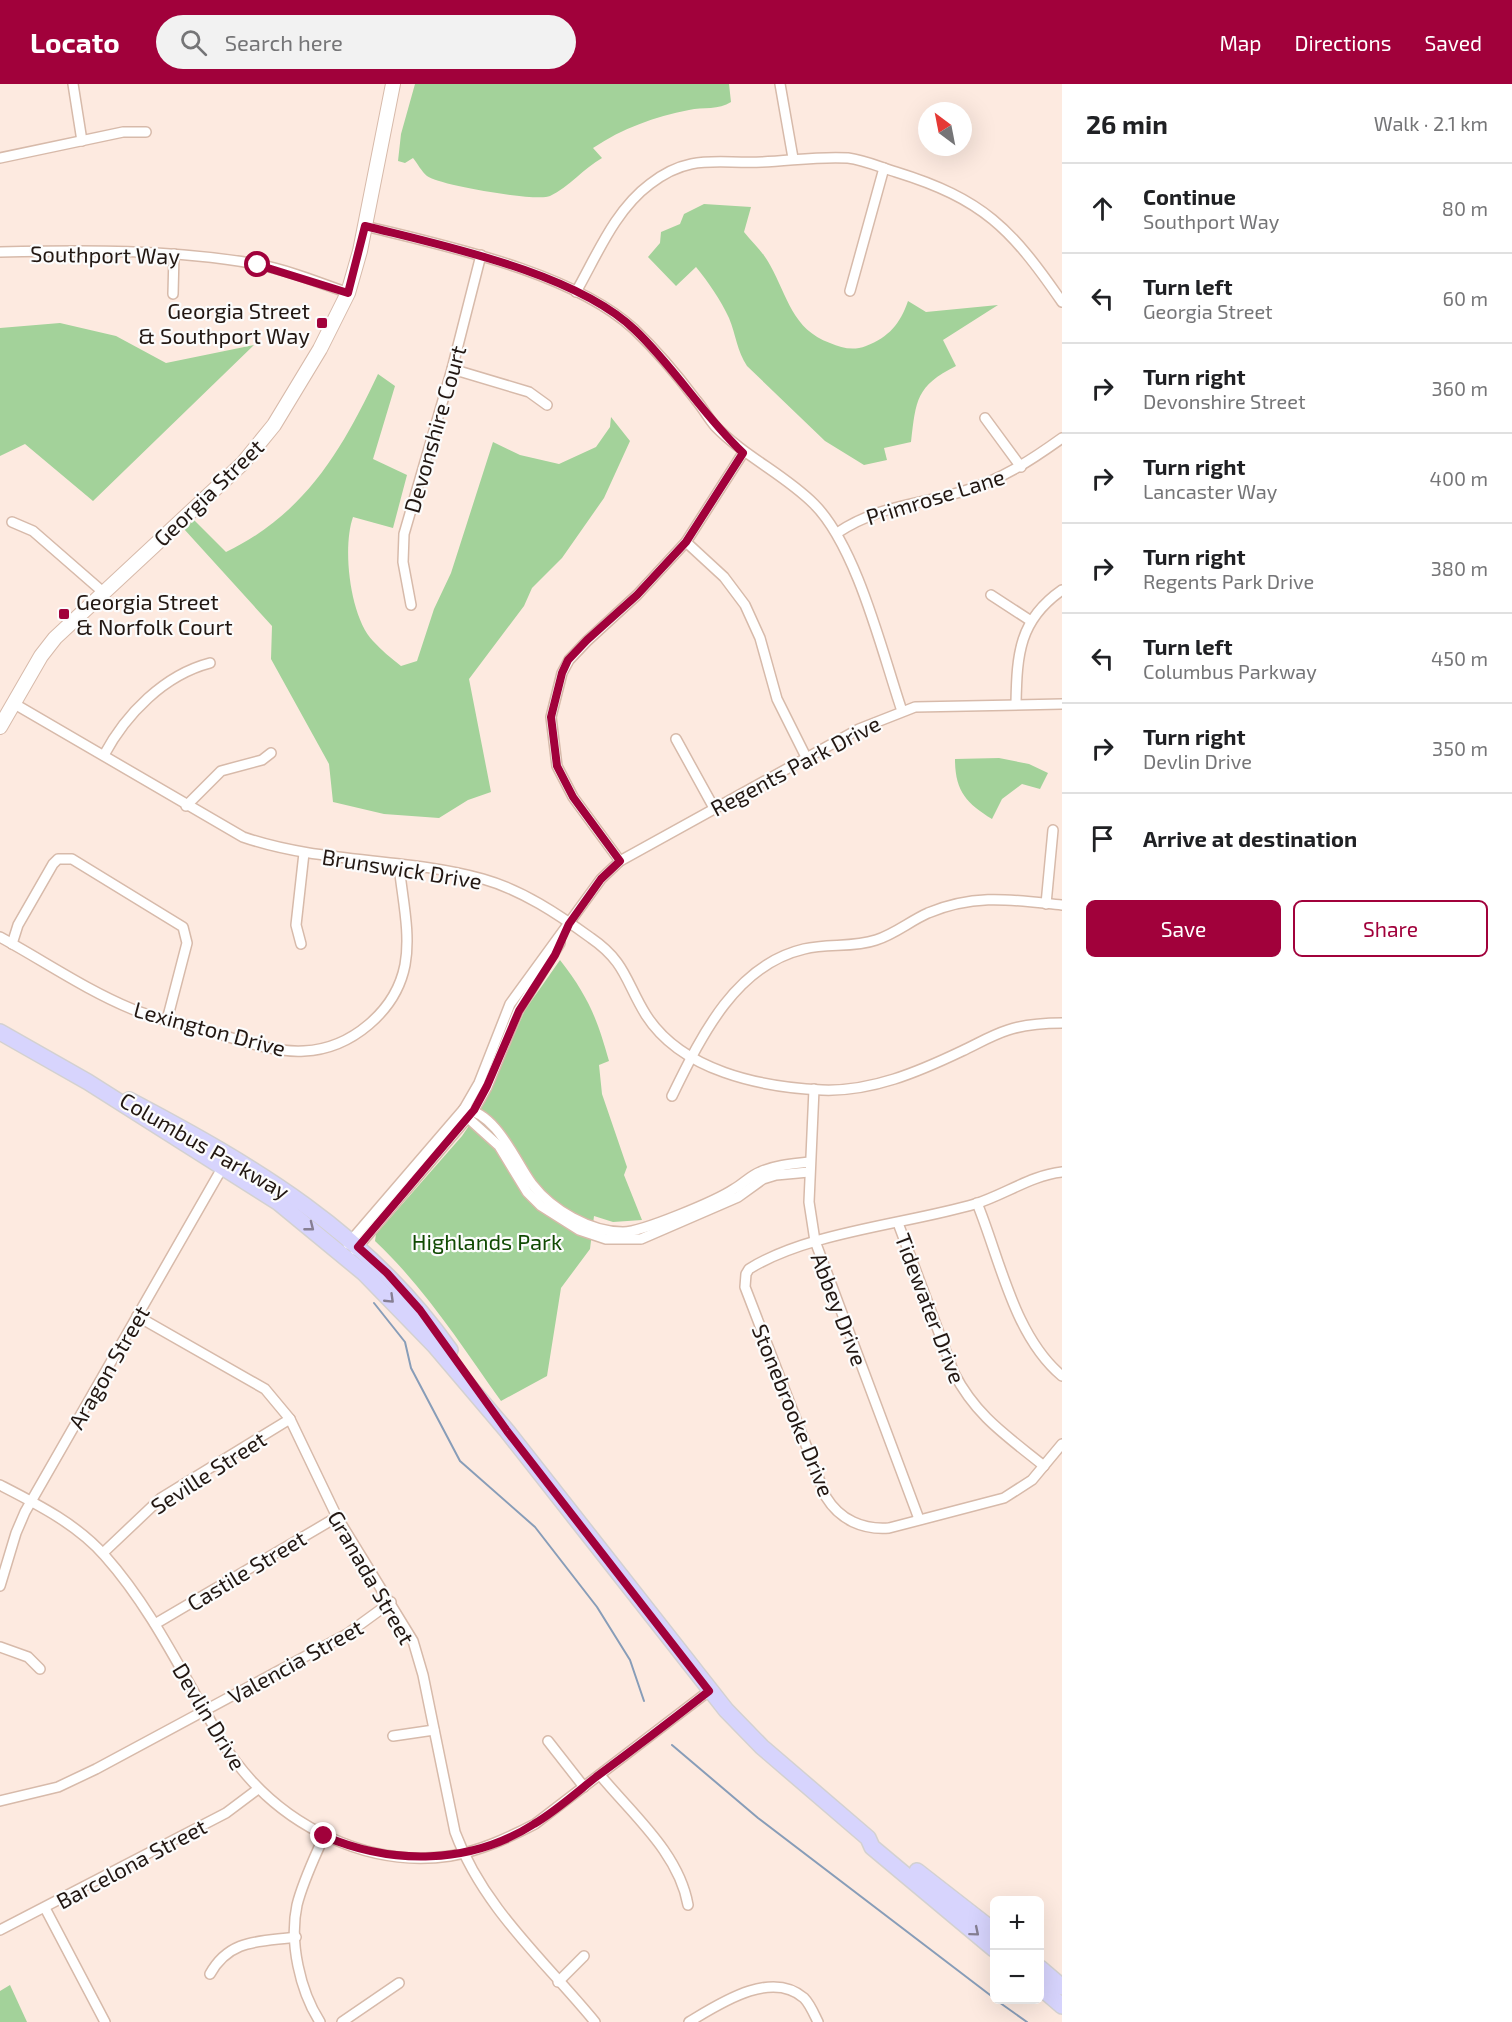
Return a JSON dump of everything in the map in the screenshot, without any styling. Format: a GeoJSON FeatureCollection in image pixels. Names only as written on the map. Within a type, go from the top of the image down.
{"type":"FeatureCollection","features":[{"type":"Feature","properties":{"kind":"main road","name":"Columbus Parkway"},"geometry":{"type":"LineString","coordinates":[[0,1032],[88,1082],[123,1097],[226,1161],[276,1183],[349,1250],[387,1273],[420,1310],[507,1431],[709,1691],[762,1747],[868,1838],[872,1847],[990,1946]]}},
{"type":"Feature","properties":{"kind":"main road","name":"Columbus Parkway"},"geometry":{"type":"LineString","coordinates":[[868,1838],[876,1839],[990,1928]]}},
{"type":"Feature","properties":{"kind":"main road"},"geometry":{"type":"LineString","coordinates":[[1044,1971],[1062,1987]]}},
{"type":"Feature","properties":{"kind":"main road"},"geometry":{"type":"LineString","coordinates":[[1044,1990],[1062,2006]]}},
{"type":"Feature","properties":{"kind":"street"},"geometry":{"type":"LineString","coordinates":[[72,84],[82,141]]}},
{"type":"Feature","properties":{"kind":"street","name":"Georgia Street"},"geometry":{"type":"LineString","coordinates":[[0,726],[41,656],[55,638],[103,591],[218,488],[261,443],[320,349],[348,293],[365,226],[393,84]]}},
{"type":"Feature","properties":{"kind":"street"},"geometry":{"type":"LineString","coordinates":[[780,84],[793,158]]}},
{"type":"Feature","properties":{"kind":"street"},"geometry":{"type":"LineString","coordinates":[[0,158],[123,132],[146,132]]}},
{"type":"Feature","properties":{"kind":"street"},"geometry":{"type":"LineString","coordinates":[[576,292],[625,207],[664,174],[711,160],[762,162],[793,158],[851,158],[949,190],[984,212],[1023,248],[1062,302]]}},
{"type":"Feature","properties":{"kind":"street"},"geometry":{"type":"LineString","coordinates":[[850,291],[884,168]]}},
{"type":"Feature","properties":{"kind":"street"},"geometry":{"type":"LineString","coordinates":[[365,226],[482,255],[576,292],[608,309],[635,330],[696,399],[713,424],[743,453],[802,494],[837,533],[902,711]]}},
{"type":"Feature","properties":{"kind":"street","name":"Southport Way"},"geometry":{"type":"LineString","coordinates":[[0,252],[124,250],[174,254],[258,265],[348,293]]}},
{"type":"Feature","properties":{"kind":"street"},"geometry":{"type":"LineString","coordinates":[[173,294],[174,254]]}},
{"type":"Feature","properties":{"kind":"street","name":"Devonshire Court"},"geometry":{"type":"LineString","coordinates":[[411,605],[403,562],[404,534],[452,369],[482,255]]}},
{"type":"Feature","properties":{"kind":"street"},"geometry":{"type":"LineString","coordinates":[[452,369],[529,392],[547,405]]}},
{"type":"Feature","properties":{"kind":"street"},"geometry":{"type":"LineString","coordinates":[[985,418],[1021,467]]}},
{"type":"Feature","properties":{"kind":"street","name":"Primrose Lane"},"geometry":{"type":"LineString","coordinates":[[837,533],[859,519],[879,511],[963,491],[1021,467],[1062,438]]}},
{"type":"Feature","properties":{"kind":"street"},"geometry":{"type":"LineString","coordinates":[[620,861],[573,797],[557,766],[551,730],[555,694],[568,660],[637,595],[686,542],[743,453]]}},
{"type":"Feature","properties":{"kind":"street"},"geometry":{"type":"LineString","coordinates":[[12,522],[33,531],[103,591]]}},
{"type":"Feature","properties":{"kind":"street"},"geometry":{"type":"LineString","coordinates":[[686,542],[724,577],[745,605],[760,638],[777,699],[806,757]]}},
{"type":"Feature","properties":{"kind":"street"},"geometry":{"type":"LineString","coordinates":[[1016,704],[1019,649],[1031,621],[1044,604],[1062,590]]}},
{"type":"Feature","properties":{"kind":"street"},"geometry":{"type":"LineString","coordinates":[[991,595],[1031,621]]}},
{"type":"Feature","properties":{"kind":"street"},"geometry":{"type":"LineString","coordinates":[[104,755],[134,711],[191,668],[210,663]]}},
{"type":"Feature","properties":{"kind":"street","name":"Brunswick Drive"},"geometry":{"type":"LineString","coordinates":[[13,703],[104,755],[186,806],[243,837],[273,848],[465,875],[502,885],[521,894],[607,949],[621,964],[651,1022],[663,1036],[692,1056],[739,1077],[766,1084],[814,1089],[868,1086],[902,1078],[1006,1030],[1034,1024],[1062,1023]]}},
{"type":"Feature","properties":{"kind":"street","name":"Regents Park Drive"},"geometry":{"type":"LineString","coordinates":[[349,1250],[469,1112],[510,1004],[601,879],[620,861],[806,757],[859,729],[902,711],[915,707],[1062,704]]}},
{"type":"Feature","properties":{"kind":"street"},"geometry":{"type":"LineString","coordinates":[[676,739],[714,808]]}},
{"type":"Feature","properties":{"kind":"street"},"geometry":{"type":"LineString","coordinates":[[186,806],[221,771],[262,760],[271,753]]}},
{"type":"Feature","properties":{"kind":"street"},"geometry":{"type":"LineString","coordinates":[[1046,904],[1053,830]]}},
{"type":"Feature","properties":{"kind":"street"},"geometry":{"type":"LineString","coordinates":[[301,944],[296,925],[304,853]]}},
{"type":"Feature","properties":{"kind":"street"},"geometry":{"type":"LineString","coordinates":[[12,944],[18,925],[52,864],[58,859],[72,859],[183,927],[187,943],[167,1020]]}},
{"type":"Feature","properties":{"kind":"street","name":"Lexington Drive"},"geometry":{"type":"LineString","coordinates":[[0,937],[132,1010],[290,1051],[322,1047],[366,1028],[379,1016],[405,966],[406,926],[399,865]]}},
{"type":"Feature","properties":{"kind":"street"},"geometry":{"type":"LineString","coordinates":[[672,1096],[692,1056],[736,989],[751,975],[784,955],[824,945],[870,942],[889,936],[925,914],[967,901],[1001,898],[1062,905]]}},
{"type":"Feature","properties":{"kind":"street","name":"Abbey Drive"},"geometry":{"type":"LineString","coordinates":[[814,1089],[809,1202],[815,1241],[919,1519]]}},
{"type":"Feature","properties":{"kind":"street"},"geometry":{"type":"LineString","coordinates":[[469,1112],[506,1141],[534,1186],[549,1202],[582,1222],[607,1231],[639,1230],[733,1190],[760,1172],[774,1167],[809,1167]]}},
{"type":"Feature","properties":{"kind":"street","name":"Aragon Street"},"geometry":{"type":"LineString","coordinates":[[0,1586],[16,1533],[32,1501],[226,1161]]}},
{"type":"Feature","properties":{"kind":"street"},"geometry":{"type":"LineString","coordinates":[[815,1241],[977,1203],[1037,1178],[1062,1172]]}},
{"type":"Feature","properties":{"kind":"street"},"geometry":{"type":"LineString","coordinates":[[977,1203],[1028,1336],[1043,1357],[1062,1376]]}},
{"type":"Feature","properties":{"kind":"street","name":"Tidewater Drive"},"geometry":{"type":"LineString","coordinates":[[898,1223],[954,1373],[966,1396],[979,1412],[1044,1466]]}},
{"type":"Feature","properties":{"kind":"street","name":"Stonebrooke Drive"},"geometry":{"type":"LineString","coordinates":[[815,1241],[749,1269],[746,1274],[745,1287],[830,1504],[845,1518],[866,1527],[889,1528],[1004,1498],[1032,1480],[1062,1444]]}},
{"type":"Feature","properties":{"kind":"street","name":"Granada Street"},"geometry":{"type":"LineString","coordinates":[[137,1316],[265,1389],[290,1419],[337,1516],[413,1641],[455,1832],[462,1853],[477,1879],[514,1930],[595,2022]]}},
{"type":"Feature","properties":{"kind":"street","name":"Seville Street"},"geometry":{"type":"LineString","coordinates":[[103,1553],[161,1498],[290,1419]]}},
{"type":"Feature","properties":{"kind":"street","name":"Devlin Drive"},"geometry":{"type":"LineString","coordinates":[[0,1485],[66,1522],[103,1553],[138,1598],[234,1760],[258,1789],[290,1815],[324,1836],[365,1851],[429,1857],[462,1853],[483,1848],[524,1830],[709,1691]]}},
{"type":"Feature","properties":{"kind":"street","name":"Castile Street"},"geometry":{"type":"LineString","coordinates":[[155,1624],[337,1516]]}},
{"type":"Feature","properties":{"kind":"street","name":"Valencia Street"},"geometry":{"type":"LineString","coordinates":[[0,1801],[58,1787],[347,1634],[391,1602]]}},
{"type":"Feature","properties":{"kind":"street"},"geometry":{"type":"LineString","coordinates":[[0,1647],[28,1657],[40,1669]]}},
{"type":"Feature","properties":{"kind":"street"},"geometry":{"type":"LineString","coordinates":[[393,1736],[434,1730]]}},
{"type":"Feature","properties":{"kind":"street"},"geometry":{"type":"LineString","coordinates":[[548,1741],[584,1787]]}},
{"type":"Feature","properties":{"kind":"street"},"geometry":{"type":"LineString","coordinates":[[600,1775],[670,1859],[684,1887],[688,1905]]}},
{"type":"Feature","properties":{"kind":"street","name":"Barcelona Street"},"geometry":{"type":"LineString","coordinates":[[0,1930],[226,1813],[258,1789]]}},
{"type":"Feature","properties":{"kind":"street"},"geometry":{"type":"LineString","coordinates":[[320,2022],[305,1993],[296,1937],[297,1908],[306,1877],[324,1836]]}},
{"type":"Feature","properties":{"kind":"street"},"geometry":{"type":"LineString","coordinates":[[45,1908],[105,2022]]}},
{"type":"Feature","properties":{"kind":"street"},"geometry":{"type":"LineString","coordinates":[[210,1974],[218,1959],[226,1952],[262,1941],[296,1937]]}},
{"type":"Feature","properties":{"kind":"street"},"geometry":{"type":"LineString","coordinates":[[558,1982],[584,1956]]}},
{"type":"Feature","properties":{"kind":"street"},"geometry":{"type":"LineString","coordinates":[[342,2022],[399,1983]]}},
{"type":"Feature","properties":{"kind":"street"},"geometry":{"type":"LineString","coordinates":[[689,2022],[751,1990],[780,1987],[803,1997],[818,2022]]}},
{"type":"Feature","properties":{"kind":"green space"},"geometry":{"type":"Polygon","coordinates":[[[415,84],[729,84],[731,102],[721,106],[663,116],[627,129],[593,148],[602,158],[557,192],[550,196],[527,197],[449,184],[427,176],[413,158],[405,163],[398,161],[401,134],[415,84]]]}},
{"type":"Feature","properties":{"kind":"green space"},"geometry":{"type":"Polygon","coordinates":[[[704,204],[751,207],[744,232],[768,261],[799,321],[817,337],[830,343],[852,349],[874,342],[893,329],[908,301],[926,312],[998,305],[943,340],[956,366],[933,380],[920,396],[911,442],[884,448],[887,460],[864,465],[825,441],[747,366],[726,311],[696,267],[676,286],[648,257],[660,243],[661,232],[680,224],[684,214],[704,204]]]}},
{"type":"Feature","properties":{"kind":"green space"},"geometry":{"type":"Polygon","coordinates":[[[60,323],[116,336],[166,363],[254,345],[93,501],[25,444],[0,456],[0,328],[60,323]]]}},
{"type":"Feature","properties":{"kind":"green space"},"geometry":{"type":"Polygon","coordinates":[[[378,374],[395,386],[373,459],[407,475],[393,528],[353,517],[348,546],[348,564],[354,599],[365,630],[386,654],[401,666],[417,661],[434,609],[451,573],[493,442],[520,455],[559,464],[596,447],[610,427],[611,417],[630,441],[604,498],[562,558],[532,588],[524,606],[469,679],[491,792],[468,800],[439,818],[384,814],[333,802],[329,764],[271,659],[272,626],[184,529],[194,520],[226,552],[254,537],[278,519],[299,499],[335,454],[378,374]]]}},
{"type":"Feature","properties":{"kind":"green space"},"geometry":{"type":"Polygon","coordinates":[[[999,758],[1029,764],[1048,773],[1040,789],[1022,784],[1002,799],[992,819],[975,807],[964,795],[957,780],[955,759],[999,758]]]}},
{"type":"Feature","properties":{"kind":"green space","name":"Highlands Park"},"geometry":{"type":"Polygon","coordinates":[[[560,960],[585,996],[605,1046],[609,1061],[599,1065],[602,1094],[627,1167],[624,1175],[642,1220],[613,1222],[594,1216],[590,1249],[561,1288],[547,1376],[501,1401],[426,1298],[375,1241],[376,1234],[462,1136],[485,1102],[525,1010],[560,960]]]}},
{"type":"Feature","properties":{"kind":"green space"},"geometry":{"type":"Polygon","coordinates":[[[10,1985],[27,2022],[0,2022],[0,1991],[10,1985]]]}},
{"type":"Feature","properties":{"kind":"waterway"},"geometry":{"type":"LineString","coordinates":[[374,1303],[405,1342],[411,1368],[460,1461],[535,1527],[597,1607],[630,1660],[644,1701]]}},
{"type":"Feature","properties":{"kind":"waterway"},"geometry":{"type":"LineString","coordinates":[[672,1745],[758,1818],[990,1995]]}},
{"type":"Feature","properties":{"kind":"waterway"},"geometry":{"type":"LineString","coordinates":[[1002,2004],[1027,2022]]}},
{"type":"Feature","properties":{"kind":"place","name":"Georgia Street & Southport Way"},"geometry":{"type":"Point","coordinates":[322,323]}},
{"type":"Feature","properties":{"kind":"place","name":"Georgia Street & Norfolk Court"},"geometry":{"type":"Point","coordinates":[64,614]}},
{"type":"Feature","properties":{"kind":"route"},"geometry":{"type":"LineString","coordinates":[[258,265],[301,276],[348,293],[365,226],[482,255],[576,292],[621,318],[651,347],[696,399],[713,424],[743,453],[686,542],[637,595],[568,660],[555,694],[551,730],[557,766],[573,797],[620,861],[601,879],[569,924],[555,955],[519,1011],[487,1086],[474,1110],[358,1247],[387,1273],[420,1310],[507,1431],[709,1691],[535,1824],[483,1848],[450,1856],[401,1856],[365,1851],[324,1836]]}}]}
